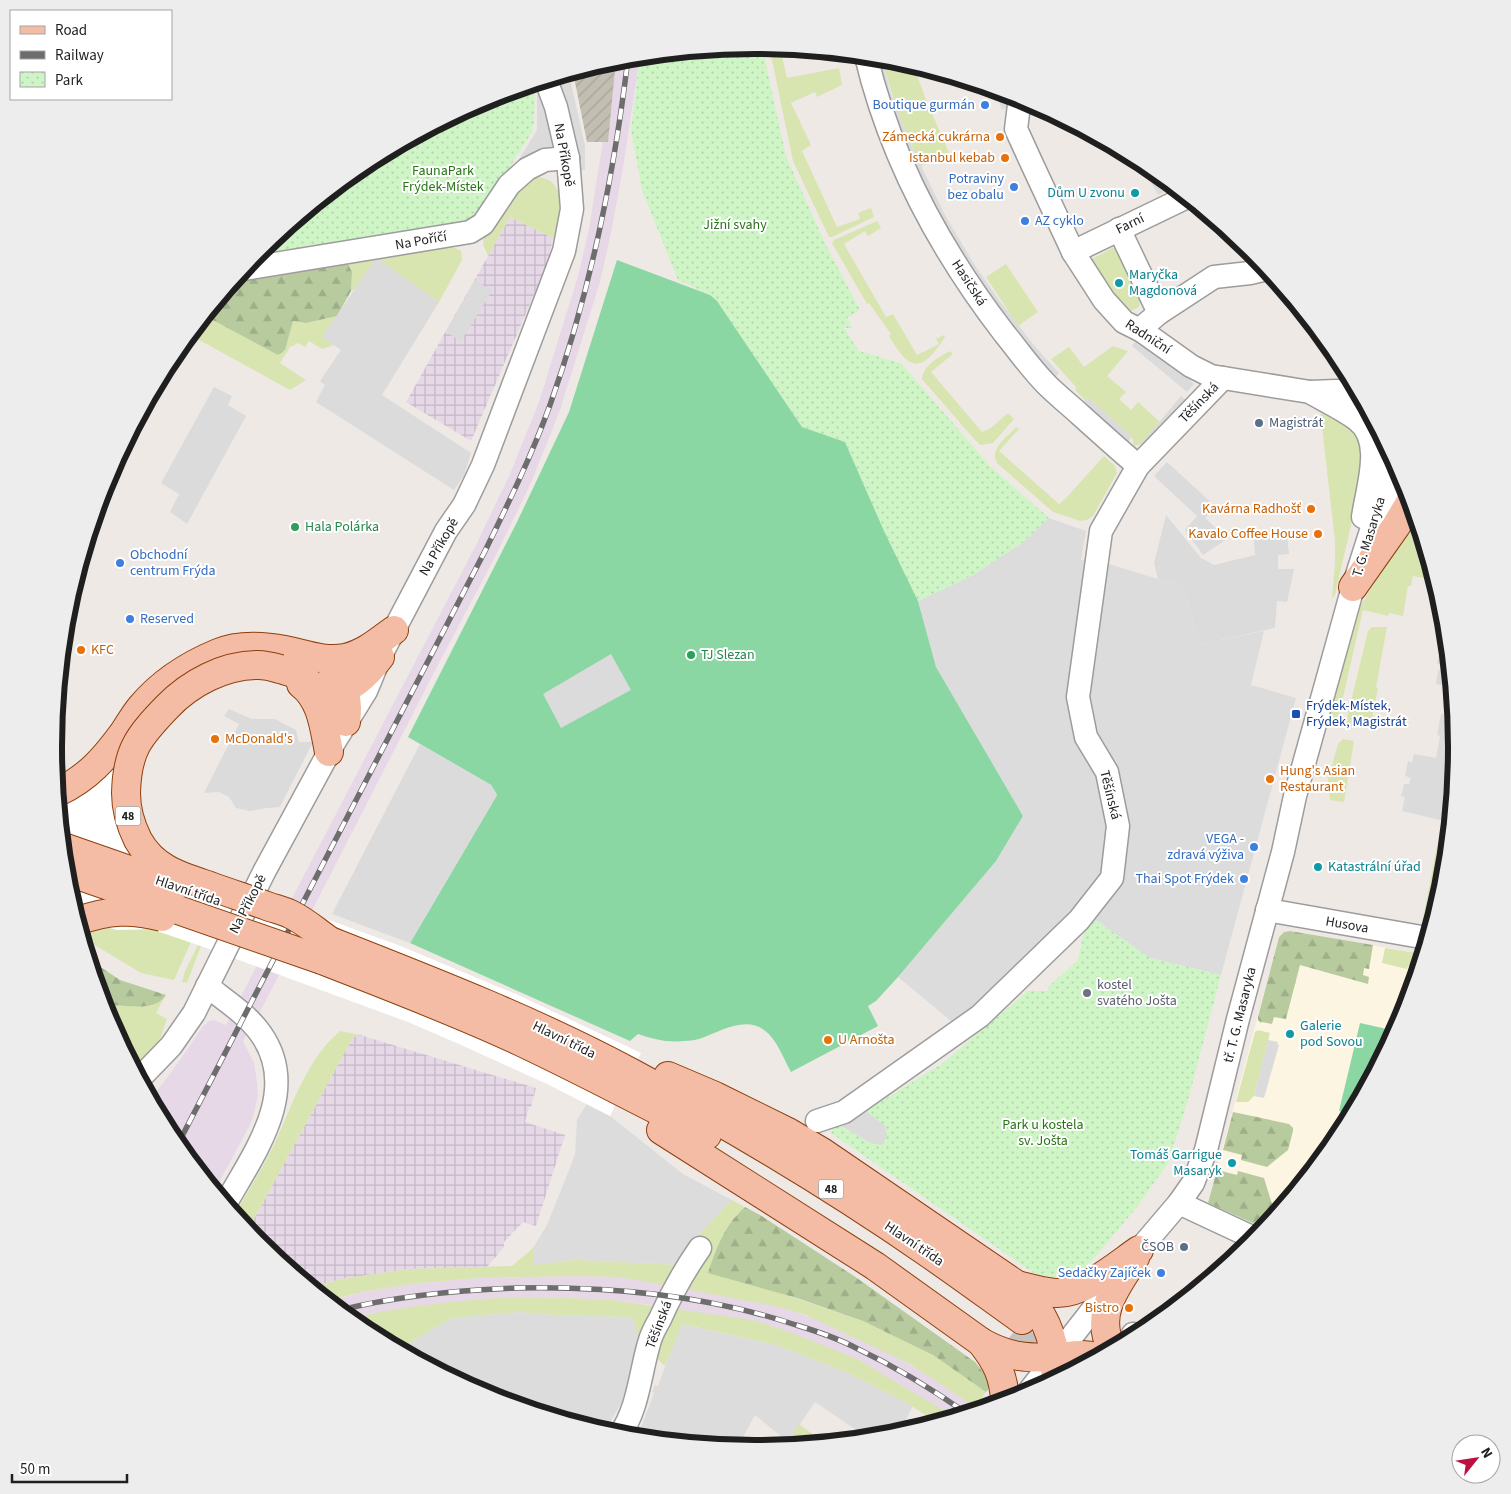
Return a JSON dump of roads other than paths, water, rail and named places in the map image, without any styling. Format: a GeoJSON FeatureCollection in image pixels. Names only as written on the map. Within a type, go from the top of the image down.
{"type":"FeatureCollection","features":[{"type":"Feature","properties":{"kind":"main road"},"geometry":{"type":"LineString","coordinates":[[1354,587],[1406,509]]}},
{"type":"Feature","properties":{"kind":"main road","name":"48"},"geometry":{"type":"LineString","coordinates":[[326,951],[292,915],[186,878],[162,866],[149,856],[134,832],[127,810],[127,773],[133,751],[146,729],[180,694],[208,677],[234,667],[259,665],[298,671],[364,652],[394,630]]}},
{"type":"Feature","properties":{"kind":"main road","name":"48"},"geometry":{"type":"LineString","coordinates":[[64,789],[77,782],[96,767],[140,708],[158,689],[188,667],[220,652],[249,646],[285,650],[298,671],[322,694],[327,696],[344,690],[366,675],[380,657]]}},
{"type":"Feature","properties":{"kind":"main road"},"geometry":{"type":"LineString","coordinates":[[298,671],[319,710],[324,724],[329,752]]}},
{"type":"Feature","properties":{"kind":"main road"},"geometry":{"type":"LineString","coordinates":[[344,690],[348,708],[346,722]]}},
{"type":"Feature","properties":{"kind":"main road","name":"Hlavní třída"},"geometry":{"type":"LineString","coordinates":[[70,850],[470,1008]]}},
{"type":"Feature","properties":{"kind":"main road","name":"48"},"geometry":{"type":"LineString","coordinates":[[75,874],[326,951]]}},
{"type":"Feature","properties":{"kind":"main road","name":"48"},"geometry":{"type":"LineString","coordinates":[[84,919],[96,914],[124,911],[141,912],[165,918],[273,954],[326,951]]}},
{"type":"Feature","properties":{"kind":"main road","name":"48"},"geometry":{"type":"LineString","coordinates":[[470,1008],[511,1049],[627,1083],[715,1096],[788,1132],[822,1152],[1017,1285],[1037,1307],[1046,1322],[1056,1368]]}},
{"type":"Feature","properties":{"kind":"main road","name":"48"},"geometry":{"type":"LineString","coordinates":[[470,1008],[530,1010],[569,1027],[627,1083],[981,1342],[996,1350],[1056,1368],[1087,1355]]}},
{"type":"Feature","properties":{"kind":"main road","name":"48"},"geometry":{"type":"LineString","coordinates":[[627,1083],[782,1178],[1017,1327]]}},
{"type":"Feature","properties":{"kind":"main road","name":"48"},"geometry":{"type":"LineString","coordinates":[[1017,1285],[1038,1291],[1056,1293],[1074,1290],[1089,1283],[1139,1250]]}},
{"type":"Feature","properties":{"kind":"main road"},"geometry":{"type":"LineString","coordinates":[[1119,1336],[1106,1330],[1106,1310],[1112,1294],[1139,1250]]}},
{"type":"Feature","properties":{"kind":"main road","name":"48"},"geometry":{"type":"LineString","coordinates":[[981,1342],[992,1356],[1001,1373],[1004,1393]]}},
{"type":"Feature","properties":{"kind":"street","name":"Hasičská"},"geometry":{"type":"LineString","coordinates":[[868,63],[883,115],[899,155],[926,212],[952,258],[985,309],[1047,385],[1138,466]]}},
{"type":"Feature","properties":{"kind":"street","name":"Na Příkopě"},"geometry":{"type":"LineString","coordinates":[[144,1074],[171,1046],[194,1013],[264,872],[329,752],[366,690],[380,657],[446,531],[464,505],[476,482],[564,252],[572,209],[568,158],[556,107],[548,86]]}},
{"type":"Feature","properties":{"kind":"street","name":"Radniční"},"geometry":{"type":"LineString","coordinates":[[1019,106],[1016,129],[1073,252],[1104,300],[1124,322],[1142,331],[1191,366],[1211,376],[1310,392],[1336,391],[1352,393]]}},
{"type":"Feature","properties":{"kind":"street","name":"Na Poříčí"},"geometry":{"type":"LineString","coordinates":[[255,267],[470,232],[483,224],[509,185],[528,169],[545,160],[568,158]]}},
{"type":"Feature","properties":{"kind":"street","name":"Farní"},"geometry":{"type":"LineString","coordinates":[[1073,252],[1181,200]]}},
{"type":"Feature","properties":{"kind":"street","name":"Radniční"},"geometry":{"type":"LineString","coordinates":[[1119,229],[1159,313]]}},
{"type":"Feature","properties":{"kind":"street"},"geometry":{"type":"LineString","coordinates":[[1142,331],[1146,324],[1159,313],[1214,277],[1259,270]]}},
{"type":"Feature","properties":{"kind":"street","name":"Těšínská"},"geometry":{"type":"LineString","coordinates":[[817,1121],[844,1112],[980,1016],[1079,920],[1112,878],[1118,826],[1107,772],[1086,737],[1078,697],[1101,531],[1138,466],[1223,378]]}},
{"type":"Feature","properties":{"kind":"street"},"geometry":{"type":"LineString","coordinates":[[1310,392],[1344,381]]}},
{"type":"Feature","properties":{"kind":"street"},"geometry":{"type":"LineString","coordinates":[[1310,392],[1358,420],[1369,434],[1373,453],[1354,587]]}},
{"type":"Feature","properties":{"kind":"street","name":"T. G. Masaryka"},"geometry":{"type":"LineString","coordinates":[[1354,587],[1391,470]]}},
{"type":"Feature","properties":{"kind":"street","name":"T. G. Masaryka"},"geometry":{"type":"LineString","coordinates":[[1354,587],[1399,490]]}},
{"type":"Feature","properties":{"kind":"street","name":"tř. T. G. Masaryka"},"geometry":{"type":"LineString","coordinates":[[1056,1368],[1139,1250],[1179,1203],[1193,1183],[1206,1150],[1283,852],[1295,796],[1354,587]]}},
{"type":"Feature","properties":{"kind":"street","name":"Husova"},"geometry":{"type":"LineString","coordinates":[[1267,910],[1422,937]]}},
{"type":"Feature","properties":{"kind":"street"},"geometry":{"type":"LineString","coordinates":[[207,986],[244,1015],[261,1034],[271,1053],[275,1068],[276,1092],[271,1119],[261,1141],[229,1198]]}},
{"type":"Feature","properties":{"kind":"street"},"geometry":{"type":"LineString","coordinates":[[1179,1203],[1248,1235]]}},
{"type":"Feature","properties":{"kind":"street","name":"Těšínská"},"geometry":{"type":"LineString","coordinates":[[625,1428],[640,1388],[650,1340],[670,1296],[700,1248]]}},
{"type":"Feature","properties":{"kind":"tunnel"},"geometry":{"type":"LineString","coordinates":[[1012,1334],[1051,1365]]}},
{"type":"Feature","properties":{"kind":"railway"},"geometry":{"type":"LineString","coordinates":[[182,1136],[485,551],[535,442],[564,363],[589,277],[616,146],[627,66]]}},
{"type":"Feature","properties":{"kind":"railway"},"geometry":{"type":"LineString","coordinates":[[349,1308],[428,1294],[472,1290],[551,1288],[658,1294],[728,1306],[834,1338],[899,1370],[960,1409]]}},
{"type":"Feature","properties":{"kind":"place","name":"Boutique gurmán"},"geometry":{"type":"Point","coordinates":[985,105]}},
{"type":"Feature","properties":{"kind":"place","name":"Zámecká cukrárna"},"geometry":{"type":"Point","coordinates":[1000,137]}},
{"type":"Feature","properties":{"kind":"place","name":"Istanbul kebab"},"geometry":{"type":"Point","coordinates":[1005,158]}},
{"type":"Feature","properties":{"kind":"place","name":"Potraviny bez obalu"},"geometry":{"type":"Point","coordinates":[1014,187]}},
{"type":"Feature","properties":{"kind":"place","name":"Dům U zvonu"},"geometry":{"type":"Point","coordinates":[1135,193]}},
{"type":"Feature","properties":{"kind":"place","name":"AZ cyklo"},"geometry":{"type":"Point","coordinates":[1025,221]}},
{"type":"Feature","properties":{"kind":"place","name":"Maryčka Magdonová"},"geometry":{"type":"Point","coordinates":[1119,283]}},
{"type":"Feature","properties":{"kind":"place","name":"Magistrát"},"geometry":{"type":"Point","coordinates":[1259,423]}},
{"type":"Feature","properties":{"kind":"place","name":"Kavárna Radhošť"},"geometry":{"type":"Point","coordinates":[1311,509]}},
{"type":"Feature","properties":{"kind":"place","name":"Hala Polárka"},"geometry":{"type":"Point","coordinates":[295,527]}},
{"type":"Feature","properties":{"kind":"place","name":"Kavalo Coffee House"},"geometry":{"type":"Point","coordinates":[1318,534]}},
{"type":"Feature","properties":{"kind":"place","name":"Obchodní centrum Frýda"},"geometry":{"type":"Point","coordinates":[120,563]}},
{"type":"Feature","properties":{"kind":"place","name":"Reserved"},"geometry":{"type":"Point","coordinates":[130,619]}},
{"type":"Feature","properties":{"kind":"place","name":"KFC"},"geometry":{"type":"Point","coordinates":[81,650]}},
{"type":"Feature","properties":{"kind":"place","name":"TJ Slezan"},"geometry":{"type":"Point","coordinates":[691,655]}},
{"type":"Feature","properties":{"kind":"place","name":"Frýdek-Místek, Frýdek, Magistrát"},"geometry":{"type":"Point","coordinates":[1296,714]}},
{"type":"Feature","properties":{"kind":"place","name":"McDonald's"},"geometry":{"type":"Point","coordinates":[215,739]}},
{"type":"Feature","properties":{"kind":"place","name":"Hung's Asian Restaurant"},"geometry":{"type":"Point","coordinates":[1270,779]}},
{"type":"Feature","properties":{"kind":"place","name":"VEGA - zdravá výživa"},"geometry":{"type":"Point","coordinates":[1254,847]}},
{"type":"Feature","properties":{"kind":"place","name":"Katastrální úřad"},"geometry":{"type":"Point","coordinates":[1318,867]}},
{"type":"Feature","properties":{"kind":"place","name":"Thai Spot Frýdek"},"geometry":{"type":"Point","coordinates":[1244,879]}},
{"type":"Feature","properties":{"kind":"place","name":"kostel svatého Jošta"},"geometry":{"type":"Point","coordinates":[1087,993]}},
{"type":"Feature","properties":{"kind":"place","name":"Galerie pod Sovou"},"geometry":{"type":"Point","coordinates":[1290,1034]}},
{"type":"Feature","properties":{"kind":"place","name":"U Arnošta"},"geometry":{"type":"Point","coordinates":[828,1040]}},
{"type":"Feature","properties":{"kind":"place","name":"Tomáš Garrigue Masaryk"},"geometry":{"type":"Point","coordinates":[1232,1163]}},
{"type":"Feature","properties":{"kind":"place","name":"ČSOB"},"geometry":{"type":"Point","coordinates":[1184,1247]}},
{"type":"Feature","properties":{"kind":"place","name":"Sedačky Zajíček"},"geometry":{"type":"Point","coordinates":[1161,1273]}},
{"type":"Feature","properties":{"kind":"place","name":"Bistro"},"geometry":{"type":"Point","coordinates":[1129,1308]}},
{"type":"Feature","properties":{"kind":"park label","name":"FaunaPark Frýdek-Místek"},"geometry":{"type":"Point","coordinates":[443,180]}},
{"type":"Feature","properties":{"kind":"park label","name":"Jižní svahy"},"geometry":{"type":"Point","coordinates":[735,225]}},
{"type":"Feature","properties":{"kind":"park label","name":"Park u kostela sv. Jošta"},"geometry":{"type":"Point","coordinates":[1043,1134]}}]}
